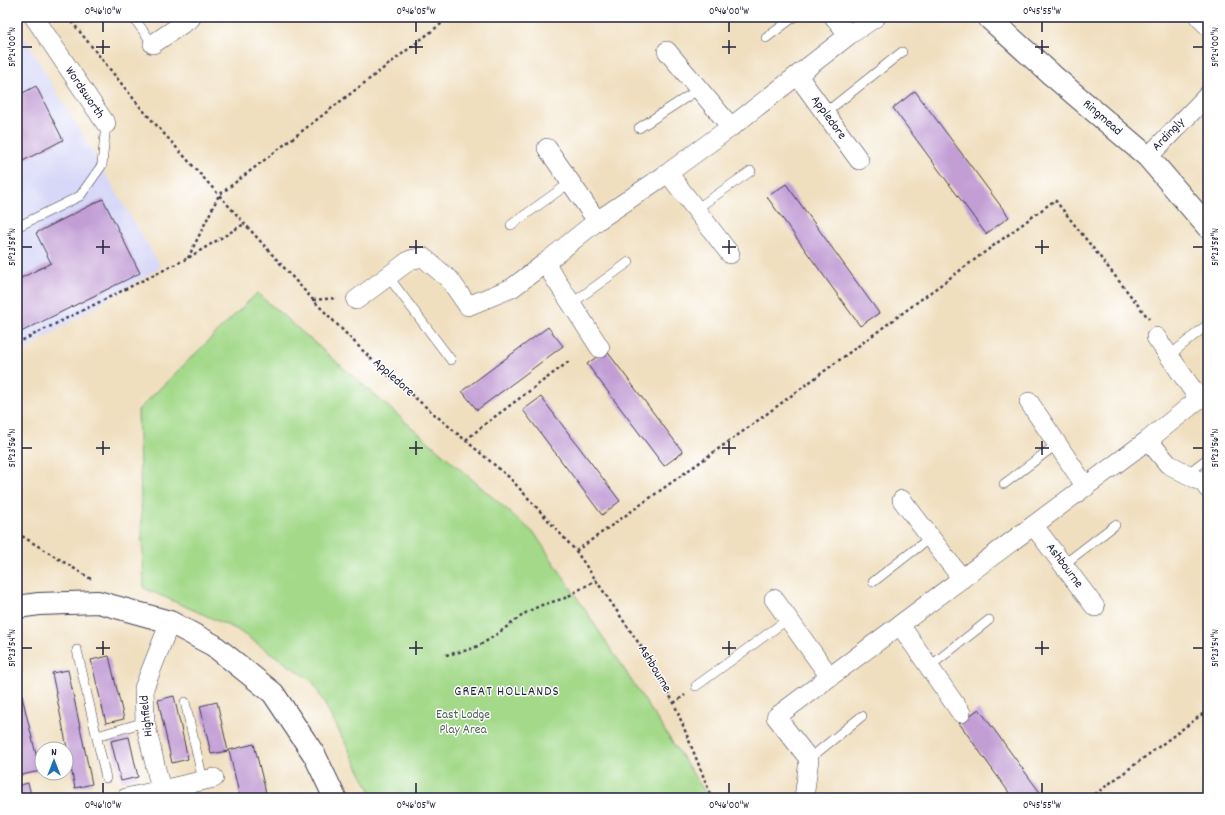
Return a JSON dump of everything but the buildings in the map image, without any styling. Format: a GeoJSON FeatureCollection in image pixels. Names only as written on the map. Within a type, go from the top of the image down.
{"type":"FeatureCollection","features":[{"type":"Feature","properties":{"kind":"street","name":"Wordsworth"},"geometry":{"type":"LineString","coordinates":[[34,17],[106,124]]}},
{"type":"Feature","properties":{"kind":"street"},"geometry":{"type":"LineString","coordinates":[[153,44],[191,17]]}},
{"type":"Feature","properties":{"kind":"street"},"geometry":{"type":"LineString","coordinates":[[834,17],[849,36]]}},
{"type":"Feature","properties":{"kind":"street"},"geometry":{"type":"LineString","coordinates":[[356,300],[387,275],[410,260],[423,257],[450,280],[468,306],[512,288],[545,264],[596,221],[668,173],[876,17]]}},
{"type":"Feature","properties":{"kind":"street","name":"Ringmead"},"geometry":{"type":"LineString","coordinates":[[988,17],[1052,75],[1148,157],[1208,227]]}},
{"type":"Feature","properties":{"kind":"street"},"geometry":{"type":"LineString","coordinates":[[1199,17],[1208,26]]}},
{"type":"Feature","properties":{"kind":"street"},"geometry":{"type":"LineString","coordinates":[[668,51],[731,127]]}},
{"type":"Feature","properties":{"kind":"street","name":"Appledore"},"geometry":{"type":"LineString","coordinates":[[798,76],[858,160]]}},
{"type":"Feature","properties":{"kind":"street","name":"Ardingly"},"geometry":{"type":"LineString","coordinates":[[1148,157],[1208,95]]}},
{"type":"Feature","properties":{"kind":"street"},"geometry":{"type":"LineString","coordinates":[[547,148],[596,221]]}},
{"type":"Feature","properties":{"kind":"street"},"geometry":{"type":"LineString","coordinates":[[668,173],[730,254]]}},
{"type":"Feature","properties":{"kind":"street"},"geometry":{"type":"LineString","coordinates":[[545,264],[600,348]]}},
{"type":"Feature","properties":{"kind":"street"},"geometry":{"type":"LineString","coordinates":[[804,798],[809,759],[776,717],[1086,487],[1203,396],[1169,356],[1156,337]]}},
{"type":"Feature","properties":{"kind":"street"},"geometry":{"type":"LineString","coordinates":[[1029,402],[1086,487]]}},
{"type":"Feature","properties":{"kind":"street"},"geometry":{"type":"LineString","coordinates":[[1148,440],[1168,464],[1204,483],[1208,489]]}},
{"type":"Feature","properties":{"kind":"street"},"geometry":{"type":"LineString","coordinates":[[902,500],[962,579]]}},
{"type":"Feature","properties":{"kind":"street","name":"Ashbourne"},"geometry":{"type":"LineString","coordinates":[[1034,526],[1095,607]]}},
{"type":"Feature","properties":{"kind":"street"},"geometry":{"type":"LineString","coordinates":[[774,599],[830,677]]}},
{"type":"Feature","properties":{"kind":"street"},"geometry":{"type":"LineString","coordinates":[[17,607],[39,604],[98,602],[170,622],[213,644],[272,693],[315,756],[335,798]]}},
{"type":"Feature","properties":{"kind":"street","name":"Highfield"},"geometry":{"type":"LineString","coordinates":[[161,790],[145,722],[144,688],[170,622]]}},
{"type":"Feature","properties":{"kind":"street"},"geometry":{"type":"LineString","coordinates":[[900,625],[961,713]]}},
{"type":"Feature","properties":{"kind":"street"},"geometry":{"type":"LineString","coordinates":[[126,798],[208,779]]}},
{"type":"Feature","properties":{"kind":"lane"},"geometry":{"type":"LineString","coordinates":[[133,17],[153,44]]}},
{"type":"Feature","properties":{"kind":"lane"},"geometry":{"type":"LineString","coordinates":[[766,38],[794,17]]}},
{"type":"Feature","properties":{"kind":"lane"},"geometry":{"type":"LineString","coordinates":[[824,113],[902,52]]}},
{"type":"Feature","properties":{"kind":"lane"},"geometry":{"type":"LineString","coordinates":[[639,128],[699,89]]}},
{"type":"Feature","properties":{"kind":"lane","name":"Wordsworth"},"geometry":{"type":"LineString","coordinates":[[17,227],[80,196],[102,165],[106,124]]}},
{"type":"Feature","properties":{"kind":"lane"},"geometry":{"type":"LineString","coordinates":[[696,209],[751,171]]}},
{"type":"Feature","properties":{"kind":"lane"},"geometry":{"type":"LineString","coordinates":[[511,225],[571,182]]}},
{"type":"Feature","properties":{"kind":"lane"},"geometry":{"type":"LineString","coordinates":[[571,304],[629,262]]}},
{"type":"Feature","properties":{"kind":"lane"},"geometry":{"type":"LineString","coordinates":[[387,275],[451,360]]}},
{"type":"Feature","properties":{"kind":"lane"},"geometry":{"type":"LineString","coordinates":[[1169,356],[1208,324]]}},
{"type":"Feature","properties":{"kind":"lane"},"geometry":{"type":"LineString","coordinates":[[1004,484],[1057,444]]}},
{"type":"Feature","properties":{"kind":"lane"},"geometry":{"type":"LineString","coordinates":[[1187,474],[1208,458]]}},
{"type":"Feature","properties":{"kind":"lane"},"geometry":{"type":"LineString","coordinates":[[1063,565],[1115,525]]}},
{"type":"Feature","properties":{"kind":"lane"},"geometry":{"type":"LineString","coordinates":[[873,582],[931,537]]}},
{"type":"Feature","properties":{"kind":"lane"},"geometry":{"type":"LineString","coordinates":[[696,686],[788,619]]}},
{"type":"Feature","properties":{"kind":"lane"},"geometry":{"type":"LineString","coordinates":[[930,667],[988,620]]}},
{"type":"Feature","properties":{"kind":"lane"},"geometry":{"type":"LineString","coordinates":[[77,650],[106,778]]}},
{"type":"Feature","properties":{"kind":"lane"},"geometry":{"type":"LineString","coordinates":[[185,702],[208,779]]}},
{"type":"Feature","properties":{"kind":"lane"},"geometry":{"type":"LineString","coordinates":[[809,759],[862,716]]}},
{"type":"Feature","properties":{"kind":"lane"},"geometry":{"type":"LineString","coordinates":[[97,736],[145,722]]}},
{"type":"Feature","properties":{"kind":"path"},"geometry":{"type":"LineString","coordinates":[[68,17],[141,108],[219,195]]}},
{"type":"Feature","properties":{"kind":"path"},"geometry":{"type":"LineString","coordinates":[[188,258],[219,195],[450,17]]}},
{"type":"Feature","properties":{"kind":"path","name":"Appledore"},"geometry":{"type":"LineString","coordinates":[[219,195],[313,300],[381,369],[510,478],[576,551]]}},
{"type":"Feature","properties":{"kind":"path"},"geometry":{"type":"LineString","coordinates":[[576,551],[749,427],[1055,200],[1150,320],[1156,337]]}},
{"type":"Feature","properties":{"kind":"path"},"geometry":{"type":"LineString","coordinates":[[17,343],[188,258],[244,224]]}},
{"type":"Feature","properties":{"kind":"path"},"geometry":{"type":"LineString","coordinates":[[466,440],[485,424],[571,360]]}},
{"type":"Feature","properties":{"kind":"path"},"geometry":{"type":"LineString","coordinates":[[17,533],[97,583],[98,602]]}},
{"type":"Feature","properties":{"kind":"path","name":"Ashbourne"},"geometry":{"type":"LineString","coordinates":[[576,551],[642,648],[674,703],[712,798]]}},
{"type":"Feature","properties":{"kind":"path"},"geometry":{"type":"LineString","coordinates":[[446,655],[478,646],[527,612],[542,605],[565,598],[596,580]]}},
{"type":"Feature","properties":{"kind":"path"},"geometry":{"type":"LineString","coordinates":[[1090,798],[1208,710]]}},
{"type":"Feature","properties":{"kind":"path"},"geometry":{"type":"LineString","coordinates":[[230,798],[236,796]]}},
{"type":"Feature","properties":{"kind":"shaded area"},"geometry":{"type":"Polygon","coordinates":[[[17,25],[161,267],[17,355],[17,25]]]}},
{"type":"Feature","properties":{"kind":"green space","name":"East Lodge Play Area"},"geometry":{"type":"Polygon","coordinates":[[[257,293],[535,534],[709,798],[373,798],[313,682],[236,629],[144,588],[138,410],[257,293]]]}},
{"type":"Feature","properties":{"kind":"district","name":"GREAT HOLLANDS"},"geometry":{"type":"Point","coordinates":[507,692]}}]}
